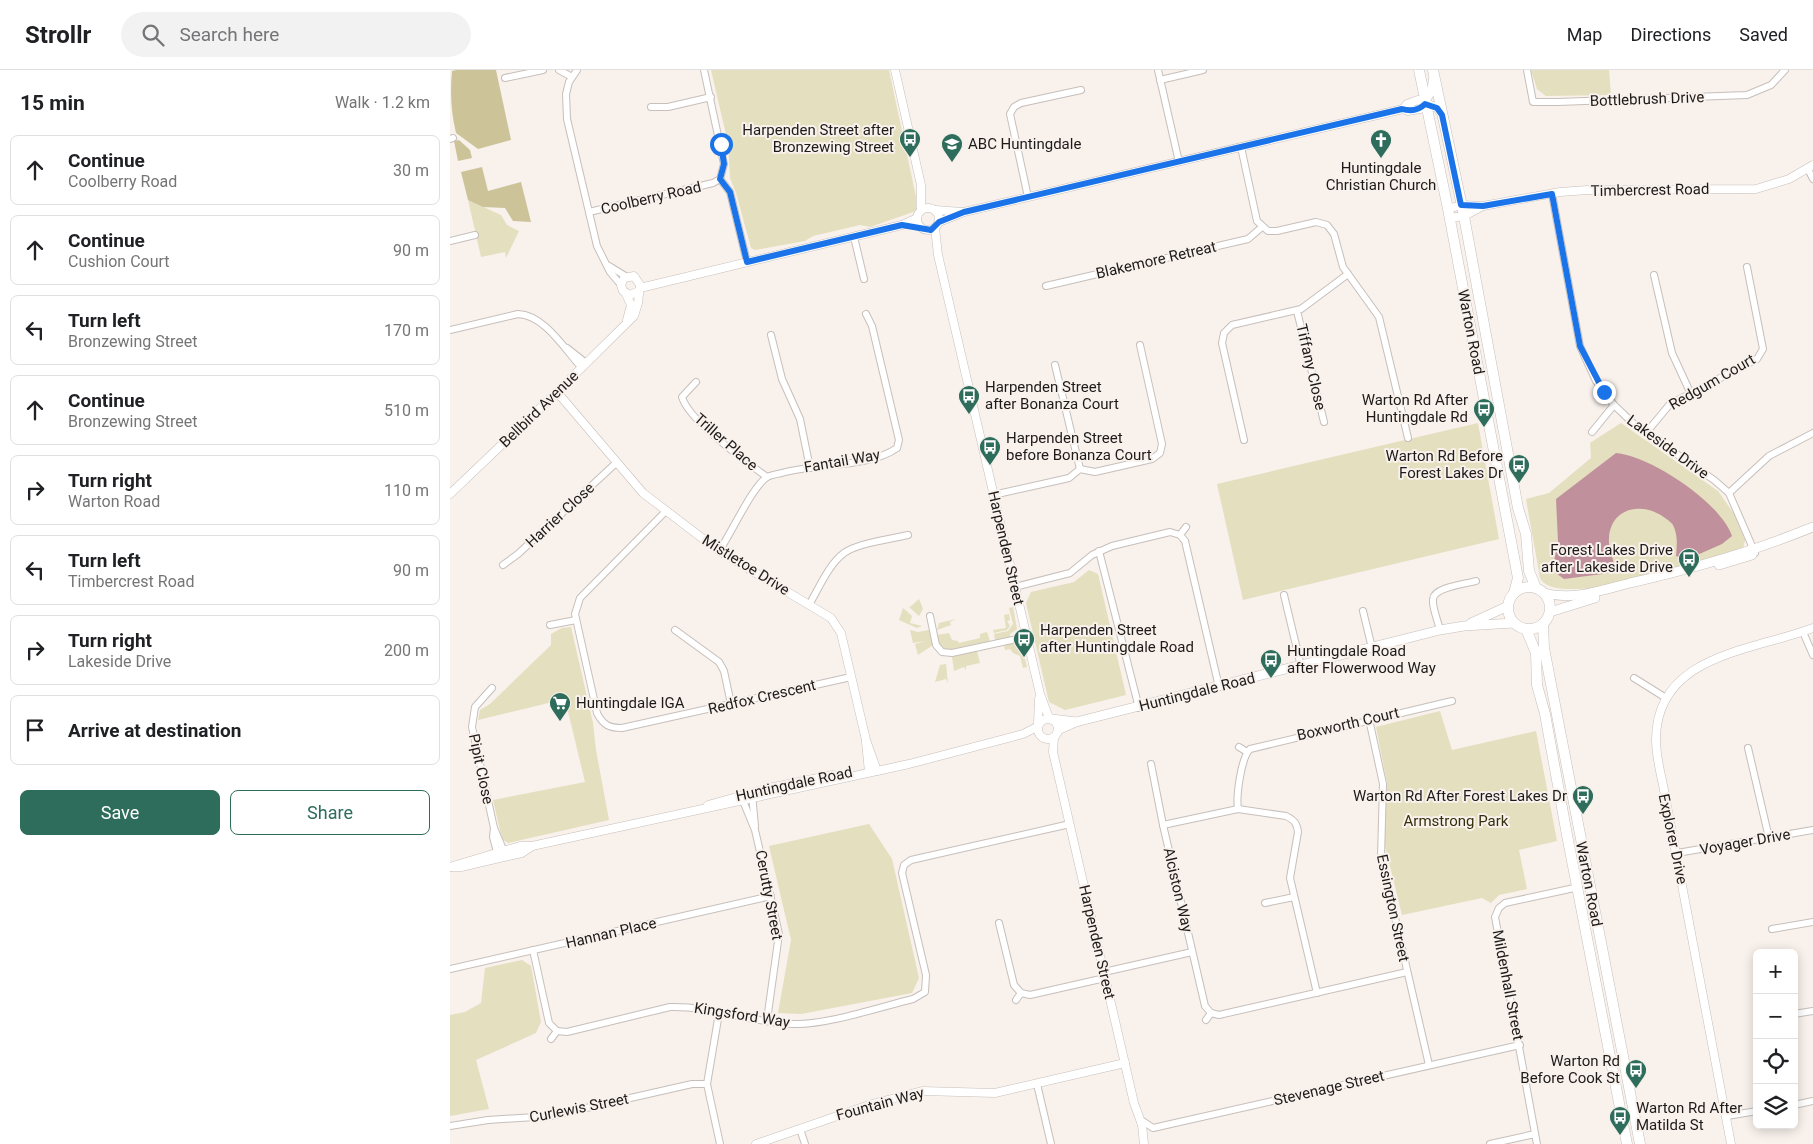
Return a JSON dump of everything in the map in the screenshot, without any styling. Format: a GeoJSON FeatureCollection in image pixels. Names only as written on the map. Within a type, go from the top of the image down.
{"type":"FeatureCollection","features":[{"type":"Feature","properties":{"kind":"main road","name":"Warton Road"},"geometry":{"type":"LineString","coordinates":[[1420,70],[1425,104],[1449,213],[1518,578],[1508,606]]}},
{"type":"Feature","properties":{"kind":"main road","name":"Warton Road"},"geometry":{"type":"LineString","coordinates":[[1433,70],[1464,216],[1515,491],[1526,534],[1527,565],[1540,591],[1548,599],[1550,612]]}},
{"type":"Feature","properties":{"kind":"main road"},"geometry":{"type":"LineString","coordinates":[[1514,593],[1524,588],[1568,597],[1586,594],[1754,551],[1813,527]]}},
{"type":"Feature","properties":{"kind":"main road"},"geometry":{"type":"LineString","coordinates":[[1508,606],[1514,623],[1526,629],[1543,624],[1550,612],[1587,600],[1664,581],[1813,533]]}},
{"type":"Feature","properties":{"kind":"main road","name":"Huntingdale Road"},"geometry":{"type":"LineString","coordinates":[[1464,626],[1508,606]]}},
{"type":"Feature","properties":{"kind":"main road","name":"Huntingdale Road"},"geometry":{"type":"LineString","coordinates":[[1056,733],[1076,722],[1139,708],[1440,630],[1464,626],[1514,623]]}},
{"type":"Feature","properties":{"kind":"main road","name":"Warton Road"},"geometry":{"type":"LineString","coordinates":[[1543,624],[1544,648],[1640,1144]]}},
{"type":"Feature","properties":{"kind":"main road","name":"Warton Road"},"geometry":{"type":"LineString","coordinates":[[1526,629],[1536,652],[1537,685],[1546,714],[1567,835],[1579,887],[1627,1144]]}},
{"type":"Feature","properties":{"kind":"main road","name":"Huntingdale Road"},"geometry":{"type":"LineString","coordinates":[[1050,719],[1076,722]]}},
{"type":"Feature","properties":{"kind":"street"},"geometry":{"type":"LineString","coordinates":[[505,78],[543,70]]}},
{"type":"Feature","properties":{"kind":"street"},"geometry":{"type":"LineString","coordinates":[[559,70],[572,77]]}},
{"type":"Feature","properties":{"kind":"street"},"geometry":{"type":"LineString","coordinates":[[577,70],[567,88],[565,110],[597,246],[626,294],[630,310],[626,324]]}},
{"type":"Feature","properties":{"kind":"street","name":"Coolberry Road"},"geometry":{"type":"LineString","coordinates":[[588,212],[713,183],[720,179],[724,164],[704,70]]}},
{"type":"Feature","properties":{"kind":"street","name":"Harpenden Street"},"geometry":{"type":"LineString","coordinates":[[895,70],[921,185],[920,210],[917,218],[930,227],[938,255],[1040,694],[1050,719],[1057,724],[1053,752]]}},
{"type":"Feature","properties":{"kind":"street"},"geometry":{"type":"LineString","coordinates":[[1158,70],[1179,162]]}},
{"type":"Feature","properties":{"kind":"street"},"geometry":{"type":"LineString","coordinates":[[1160,80],[1203,70]]}},
{"type":"Feature","properties":{"kind":"street"},"geometry":{"type":"LineString","coordinates":[[1425,104],[1432,92],[1433,70]]}},
{"type":"Feature","properties":{"kind":"street","name":"Bottlebrush Drive"},"geometry":{"type":"LineString","coordinates":[[1527,70],[1533,102],[1558,102],[1747,95],[1770,85],[1785,70]]}},
{"type":"Feature","properties":{"kind":"street"},"geometry":{"type":"LineString","coordinates":[[1028,197],[1010,114],[1014,107],[1021,103],[1081,90]]}},
{"type":"Feature","properties":{"kind":"street"},"geometry":{"type":"LineString","coordinates":[[651,107],[668,107],[710,97]]}},
{"type":"Feature","properties":{"kind":"street"},"geometry":{"type":"LineString","coordinates":[[902,225],[930,227],[964,212],[1402,109],[1415,100],[1437,108],[1442,115]]}},
{"type":"Feature","properties":{"kind":"street"},"geometry":{"type":"LineString","coordinates":[[1241,147],[1257,221],[1262,227],[1268,231],[1277,232],[1316,222],[1327,225],[1334,234],[1339,258],[1348,274],[1379,316],[1408,438]]}},
{"type":"Feature","properties":{"kind":"street"},"geometry":{"type":"LineString","coordinates":[[1810,167],[1813,179]]}},
{"type":"Feature","properties":{"kind":"street","name":"Timbercrest Road"},"geometry":{"type":"LineString","coordinates":[[1449,213],[1461,205],[1483,206],[1588,190],[1756,189],[1789,179],[1810,167]]}},
{"type":"Feature","properties":{"kind":"street"},"geometry":{"type":"LineString","coordinates":[[720,179],[730,192],[747,262]]}},
{"type":"Feature","properties":{"kind":"street","name":"Harpenden Street"},"geometry":{"type":"LineString","coordinates":[[921,185],[934,209],[939,214],[930,227]]}},
{"type":"Feature","properties":{"kind":"street","name":"Lakeside Drive"},"geometry":{"type":"LineString","coordinates":[[1552,194],[1580,346],[1596,381],[1614,406],[1646,433],[1714,480],[1729,493],[1754,551]]}},
{"type":"Feature","properties":{"kind":"street","name":"Timbercrest Road"},"geometry":{"type":"LineString","coordinates":[[1449,213],[1464,216],[1483,206]]}},
{"type":"Feature","properties":{"kind":"street"},"geometry":{"type":"LineString","coordinates":[[920,210],[934,209],[964,212]]}},
{"type":"Feature","properties":{"kind":"street"},"geometry":{"type":"LineString","coordinates":[[626,294],[632,295],[663,281],[854,237],[902,225],[917,218]]}},
{"type":"Feature","properties":{"kind":"street","name":"Blakemore Retreat"},"geometry":{"type":"LineString","coordinates":[[1046,286],[1248,239],[1262,227]]}},
{"type":"Feature","properties":{"kind":"street"},"geometry":{"type":"LineString","coordinates":[[450,241],[476,235]]}},
{"type":"Feature","properties":{"kind":"street"},"geometry":{"type":"LineString","coordinates":[[854,237],[864,279]]}},
{"type":"Feature","properties":{"kind":"street"},"geometry":{"type":"LineString","coordinates":[[608,265],[627,277],[663,281]]}},
{"type":"Feature","properties":{"kind":"street","name":"Redgum Court"},"geometry":{"type":"LineString","coordinates":[[1646,433],[1662,411],[1690,392],[1757,359],[1763,348],[1747,267]]}},
{"type":"Feature","properties":{"kind":"street"},"geometry":{"type":"LineString","coordinates":[[1244,440],[1222,343],[1224,332],[1232,325],[1297,311],[1348,274]]}},
{"type":"Feature","properties":{"kind":"street"},"geometry":{"type":"LineString","coordinates":[[1654,275],[1672,354],[1690,392]]}},
{"type":"Feature","properties":{"kind":"street"},"geometry":{"type":"LineString","coordinates":[[621,285],[627,277]]}},
{"type":"Feature","properties":{"kind":"street"},"geometry":{"type":"LineString","coordinates":[[637,278],[640,290]]}},
{"type":"Feature","properties":{"kind":"street","name":"Bellbird Avenue"},"geometry":{"type":"LineString","coordinates":[[450,494],[560,390],[626,324],[636,310],[640,290]]}},
{"type":"Feature","properties":{"kind":"street","name":"Tiffany Close"},"geometry":{"type":"LineString","coordinates":[[1297,311],[1324,422]]}},
{"type":"Feature","properties":{"kind":"street"},"geometry":{"type":"LineString","coordinates":[[450,330],[518,314],[528,315],[584,366]]}},
{"type":"Feature","properties":{"kind":"street","name":"Fantail Way"},"geometry":{"type":"LineString","coordinates":[[767,477],[890,453],[897,448],[899,440],[897,430],[872,326],[866,314]]}},
{"type":"Feature","properties":{"kind":"street"},"geometry":{"type":"LineString","coordinates":[[771,335],[782,379],[800,420],[810,468]]}},
{"type":"Feature","properties":{"kind":"street"},"geometry":{"type":"LineString","coordinates":[[1080,469],[1095,472],[1152,459],[1160,454],[1162,444],[1140,345]]}},
{"type":"Feature","properties":{"kind":"street"},"geometry":{"type":"LineString","coordinates":[[1055,365],[1080,469]]}},
{"type":"Feature","properties":{"kind":"street","name":"Triller Place"},"geometry":{"type":"LineString","coordinates":[[696,382],[682,397],[685,404],[712,433],[767,477]]}},
{"type":"Feature","properties":{"kind":"street","name":"Mistletoe Drive"},"geometry":{"type":"LineString","coordinates":[[560,390],[616,463],[644,493],[719,551],[831,618],[837,624],[872,769]]}},
{"type":"Feature","properties":{"kind":"street"},"geometry":{"type":"LineString","coordinates":[[1592,432],[1614,406]]}},
{"type":"Feature","properties":{"kind":"street"},"geometry":{"type":"LineString","coordinates":[[1729,493],[1769,456],[1813,432]]}},
{"type":"Feature","properties":{"kind":"street","name":"Harrier Close"},"geometry":{"type":"LineString","coordinates":[[503,565],[518,554],[616,463]]}},
{"type":"Feature","properties":{"kind":"street"},"geometry":{"type":"LineString","coordinates":[[994,495],[1070,478],[1080,469]]}},
{"type":"Feature","properties":{"kind":"street"},"geometry":{"type":"LineString","coordinates":[[719,551],[758,487],[767,477]]}},
{"type":"Feature","properties":{"kind":"street","name":"Redfox Crescent"},"geometry":{"type":"LineString","coordinates":[[666,511],[580,598],[576,605],[576,620],[597,713],[602,722],[611,728],[622,728],[851,677]]}},
{"type":"Feature","properties":{"kind":"street"},"geometry":{"type":"LineString","coordinates":[[1180,535],[1186,527]]}},
{"type":"Feature","properties":{"kind":"street"},"geometry":{"type":"LineString","coordinates":[[1015,587],[1070,573],[1099,551],[1170,532],[1180,535],[1185,541],[1219,687]]}},
{"type":"Feature","properties":{"kind":"street"},"geometry":{"type":"LineString","coordinates":[[809,605],[836,561],[845,552],[853,548],[908,535]]}},
{"type":"Feature","properties":{"kind":"street"},"geometry":{"type":"LineString","coordinates":[[1099,551],[1139,708]]}},
{"type":"Feature","properties":{"kind":"street"},"geometry":{"type":"LineString","coordinates":[[1440,630],[1433,600],[1435,594],[1439,590],[1476,581]]}},
{"type":"Feature","properties":{"kind":"street"},"geometry":{"type":"LineString","coordinates":[[1284,595],[1301,666]]}},
{"type":"Feature","properties":{"kind":"street"},"geometry":{"type":"LineString","coordinates":[[1363,610],[1372,648]]}},
{"type":"Feature","properties":{"kind":"street"},"geometry":{"type":"LineString","coordinates":[[930,616],[936,645],[942,652],[952,653],[1026,637]]}},
{"type":"Feature","properties":{"kind":"street"},"geometry":{"type":"LineString","coordinates":[[550,625],[576,620]]}},
{"type":"Feature","properties":{"kind":"street","name":"Explorer Drive"},"geometry":{"type":"LineString","coordinates":[[1731,1144],[1656,742],[1659,715],[1666,698],[1685,676],[1703,663],[1813,628]]}},
{"type":"Feature","properties":{"kind":"street"},"geometry":{"type":"LineString","coordinates":[[675,630],[719,662],[724,671],[731,704]]}},
{"type":"Feature","properties":{"kind":"street"},"geometry":{"type":"LineString","coordinates":[[1803,632],[1813,655]]}},
{"type":"Feature","properties":{"kind":"street"},"geometry":{"type":"LineString","coordinates":[[1634,678],[1666,698]]}},
{"type":"Feature","properties":{"kind":"street","name":"Pipit Close"},"geometry":{"type":"LineString","coordinates":[[492,688],[472,714],[472,727],[494,828],[493,837],[501,854]]}},
{"type":"Feature","properties":{"kind":"street","name":"Harpenden Street"},"geometry":{"type":"LineString","coordinates":[[1040,694],[1039,731],[1053,752],[1134,1103],[1140,1119],[1144,1144]]}},
{"type":"Feature","properties":{"kind":"street","name":"Boxworth Court"},"geometry":{"type":"LineString","coordinates":[[1247,752],[1253,747],[1452,700]]}},
{"type":"Feature","properties":{"kind":"street"},"geometry":{"type":"LineString","coordinates":[[1050,719],[1043,720],[1039,731],[1048,739],[1056,733]]}},
{"type":"Feature","properties":{"kind":"street","name":"Essington Street"},"geometry":{"type":"LineString","coordinates":[[1369,719],[1383,784],[1380,848],[1429,1065]]}},
{"type":"Feature","properties":{"kind":"street","name":"Huntingdale Road"},"geometry":{"type":"LineString","coordinates":[[451,867],[532,846],[753,795],[920,760],[1039,731]]}},
{"type":"Feature","properties":{"kind":"street"},"geometry":{"type":"LineString","coordinates":[[1238,809],[1237,796],[1247,752],[1239,747]]}},
{"type":"Feature","properties":{"kind":"street"},"geometry":{"type":"LineString","coordinates":[[1748,748],[1770,838]]}},
{"type":"Feature","properties":{"kind":"street","name":"Alciston Way"},"geometry":{"type":"LineString","coordinates":[[1151,764],[1162,825],[1205,1006],[1211,1013]]}},
{"type":"Feature","properties":{"kind":"street","name":"Cerutty Street"},"geometry":{"type":"LineString","coordinates":[[753,795],[755,830]]}},
{"type":"Feature","properties":{"kind":"street","name":"Cerutty Street"},"geometry":{"type":"LineString","coordinates":[[742,798],[755,830],[779,934],[779,946],[767,1020]]}},
{"type":"Feature","properties":{"kind":"street"},"geometry":{"type":"LineString","coordinates":[[1162,825],[1238,809],[1286,816],[1297,825],[1290,878],[1316,993]]}},
{"type":"Feature","properties":{"kind":"street","name":"Kingsford Way"},"geometry":{"type":"LineString","coordinates":[[557,1031],[567,1032],[670,1007],[685,1007],[767,1020],[809,1024],[928,994],[926,975],[902,872],[904,865],[911,860],[1070,824]]}},
{"type":"Feature","properties":{"kind":"street","name":"Voyager Drive"},"geometry":{"type":"LineString","coordinates":[[1677,853],[1813,830]]}},
{"type":"Feature","properties":{"kind":"street","name":"Mildenhall Street"},"geometry":{"type":"LineString","coordinates":[[1538,1144],[1495,917],[1499,908],[1505,903],[1579,887]]}},
{"type":"Feature","properties":{"kind":"street","name":"Hannan Place"},"geometry":{"type":"LineString","coordinates":[[450,969],[771,896]]}},
{"type":"Feature","properties":{"kind":"street"},"geometry":{"type":"LineString","coordinates":[[1265,903],[1294,897]]}},
{"type":"Feature","properties":{"kind":"street"},"geometry":{"type":"LineString","coordinates":[[1772,929],[1813,922]]}},
{"type":"Feature","properties":{"kind":"street"},"geometry":{"type":"LineString","coordinates":[[1000,923],[1014,985],[1021,992],[1030,995],[1192,952]]}},
{"type":"Feature","properties":{"kind":"street"},"geometry":{"type":"LineString","coordinates":[[533,950],[549,1023],[557,1031],[551,1039]]}},
{"type":"Feature","properties":{"kind":"street"},"geometry":{"type":"LineString","coordinates":[[1206,1020],[1211,1013],[1220,1016],[1407,972]]}},
{"type":"Feature","properties":{"kind":"street"},"geometry":{"type":"LineString","coordinates":[[1016,1000],[1021,992]]}},
{"type":"Feature","properties":{"kind":"street"},"geometry":{"type":"LineString","coordinates":[[1798,1013],[1813,1011]]}},
{"type":"Feature","properties":{"kind":"street"},"geometry":{"type":"LineString","coordinates":[[719,1013],[707,1084],[720,1144]]}},
{"type":"Feature","properties":{"kind":"street","name":"Stevenage Street"},"geometry":{"type":"LineString","coordinates":[[1140,1119],[1147,1126],[1153,1128],[1520,1044]]}},
{"type":"Feature","properties":{"kind":"street","name":"Fountain Way"},"geometry":{"type":"LineString","coordinates":[[756,1144],[872,1104],[922,1091],[995,1093],[1125,1063]]}},
{"type":"Feature","properties":{"kind":"street","name":"Curlewis Street"},"geometry":{"type":"LineString","coordinates":[[450,1126],[488,1120],[533,1119],[692,1084],[707,1084]]}},
{"type":"Feature","properties":{"kind":"street"},"geometry":{"type":"LineString","coordinates":[[1037,1084],[1051,1144]]}},
{"type":"Feature","properties":{"kind":"street"},"geometry":{"type":"LineString","coordinates":[[1798,1104],[1813,1101]]}},
{"type":"Feature","properties":{"kind":"street","name":"Harpenden Street"},"geometry":{"type":"LineString","coordinates":[[1134,1103],[1133,1110],[1137,1127],[1141,1131]]}},
{"type":"Feature","properties":{"kind":"street"},"geometry":{"type":"LineString","coordinates":[[1727,1116],[1753,1112]]}},
{"type":"Feature","properties":{"kind":"street"},"geometry":{"type":"LineString","coordinates":[[800,1129],[805,1144]]}},
{"type":"Feature","properties":{"kind":"street"},"geometry":{"type":"LineString","coordinates":[[1490,1144],[1535,1134]]}},
{"type":"Feature","properties":{"kind":"green space"},"geometry":{"type":"Polygon","coordinates":[[[711,70],[889,70],[916,197],[916,211],[870,227],[860,225],[813,236],[805,241],[755,250],[751,248],[730,178],[728,143],[711,70]]]}},
{"type":"Feature","properties":{"kind":"green space"},"geometry":{"type":"Polygon","coordinates":[[[1531,70],[1609,70],[1611,95],[1546,96],[1537,89],[1531,70]]]}},
{"type":"Feature","properties":{"kind":"green space"},"geometry":{"type":"Polygon","coordinates":[[[468,200],[501,215],[507,225],[519,231],[506,258],[505,252],[481,257],[468,200]]]}},
{"type":"Feature","properties":{"kind":"green space"},"geometry":{"type":"Polygon","coordinates":[[[1478,423],[1499,539],[1243,600],[1217,484],[1478,423]]]}},
{"type":"Feature","properties":{"kind":"green space"},"geometry":{"type":"Polygon","coordinates":[[[1621,423],[1718,491],[1734,514],[1745,540],[1743,549],[1636,580],[1574,589],[1552,587],[1540,578],[1526,499],[1549,493],[1591,458],[1590,443],[1621,423]]]}},
{"type":"Feature","properties":{"kind":"green space"},"geometry":{"type":"Polygon","coordinates":[[[1089,570],[1098,574],[1126,695],[1065,710],[1049,702],[1026,603],[1031,592],[1074,582],[1089,570]]]}},
{"type":"Feature","properties":{"kind":"green space"},"geometry":{"type":"Polygon","coordinates":[[[919,599],[923,609],[919,616],[908,606],[910,607],[919,599]]]}},
{"type":"Feature","properties":{"kind":"green space"},"geometry":{"type":"Polygon","coordinates":[[[1013,607],[1017,629],[1010,634],[1010,637],[995,640],[994,634],[1008,631],[1013,624],[1009,608],[1013,607]]]}},
{"type":"Feature","properties":{"kind":"green space"},"geometry":{"type":"Polygon","coordinates":[[[903,608],[912,616],[910,623],[922,626],[917,628],[899,620],[903,608]]]}},
{"type":"Feature","properties":{"kind":"green space"},"geometry":{"type":"Polygon","coordinates":[[[1009,614],[1010,620],[1007,621],[1010,626],[1007,630],[994,633],[993,630],[1006,628],[1004,615],[1009,614]]]}},
{"type":"Feature","properties":{"kind":"green space"},"geometry":{"type":"Polygon","coordinates":[[[956,619],[950,622],[951,625],[937,630],[939,623],[956,619]]]}},
{"type":"Feature","properties":{"kind":"green space"},"geometry":{"type":"Polygon","coordinates":[[[571,627],[593,723],[609,820],[508,843],[502,839],[493,800],[585,782],[565,699],[478,720],[480,710],[490,704],[551,645],[551,634],[562,628],[571,627]]]}},
{"type":"Feature","properties":{"kind":"green space"},"geometry":{"type":"Polygon","coordinates":[[[910,630],[918,632],[929,630],[933,645],[918,655],[915,644],[926,641],[913,643],[910,630]]]}},
{"type":"Feature","properties":{"kind":"green space"},"geometry":{"type":"Polygon","coordinates":[[[987,632],[990,641],[948,650],[940,646],[937,635],[949,633],[952,640],[959,643],[980,638],[980,634],[987,632]]]}},
{"type":"Feature","properties":{"kind":"green space"},"geometry":{"type":"Polygon","coordinates":[[[1013,643],[1022,647],[1027,667],[1023,668],[1020,656],[1013,653],[1010,649],[1005,650],[1004,645],[1013,643]]]}},
{"type":"Feature","properties":{"kind":"green space"},"geometry":{"type":"Polygon","coordinates":[[[977,651],[980,663],[966,666],[966,670],[964,667],[954,671],[952,657],[977,651]]]}},
{"type":"Feature","properties":{"kind":"green space"},"geometry":{"type":"Polygon","coordinates":[[[946,664],[948,683],[946,679],[935,682],[940,665],[946,664]]]}},
{"type":"Feature","properties":{"kind":"green space","name":"Armstrong Park"},"geometry":{"type":"Polygon","coordinates":[[[1440,711],[1452,750],[1536,731],[1557,841],[1519,850],[1527,889],[1499,895],[1491,903],[1482,898],[1402,915],[1384,842],[1387,783],[1376,727],[1440,711]]]}},
{"type":"Feature","properties":{"kind":"green space"},"geometry":{"type":"Polygon","coordinates":[[[869,824],[892,859],[919,978],[912,993],[801,1014],[778,1013],[791,940],[769,846],[869,824]]]}},
{"type":"Feature","properties":{"kind":"green space"},"geometry":{"type":"Polygon","coordinates":[[[522,960],[531,966],[541,1022],[536,1033],[476,1060],[489,1109],[450,1116],[450,1015],[465,1012],[481,1003],[485,968],[522,960]]]}},
{"type":"Feature","properties":{"kind":"shaded area"},"geometry":{"type":"Polygon","coordinates":[[[496,70],[511,140],[478,149],[456,133],[451,95],[452,71],[496,70]]]}},
{"type":"Feature","properties":{"kind":"shaded area"},"geometry":{"type":"Polygon","coordinates":[[[459,140],[470,150],[472,158],[458,161],[454,141],[459,140]]]}},
{"type":"Feature","properties":{"kind":"shaded area"},"geometry":{"type":"Polygon","coordinates":[[[482,167],[488,191],[521,182],[531,222],[513,221],[505,208],[483,207],[468,200],[461,172],[482,167]]]}},
{"type":"Feature","properties":{"kind":"shaded area"},"geometry":{"type":"Polygon","coordinates":[[[1616,453],[1631,456],[1647,463],[1683,483],[1714,510],[1725,523],[1732,536],[1722,544],[1688,559],[1676,556],[1675,529],[1670,522],[1656,513],[1647,510],[1629,510],[1615,520],[1611,528],[1609,542],[1614,565],[1610,573],[1564,579],[1552,570],[1558,542],[1556,499],[1616,453]]]}},
{"type":"Feature","properties":{"kind":"place","name":"Harpenden Street after Bronzewing Street"},"geometry":{"type":"Point","coordinates":[910,158]}},
{"type":"Feature","properties":{"kind":"place","name":"Huntingdale Christian Church"},"geometry":{"type":"Point","coordinates":[1381,159]}},
{"type":"Feature","properties":{"kind":"place","name":"ABC Huntingdale"},"geometry":{"type":"Point","coordinates":[952,163]}},
{"type":"Feature","properties":{"kind":"place","name":"Harpenden Street after Bonanza Court"},"geometry":{"type":"Point","coordinates":[969,415]}},
{"type":"Feature","properties":{"kind":"place","name":"Warton Rd After Huntingdale Rd"},"geometry":{"type":"Point","coordinates":[1484,428]}},
{"type":"Feature","properties":{"kind":"place","name":"Harpenden Street before Bonanza Court"},"geometry":{"type":"Point","coordinates":[990,466]}},
{"type":"Feature","properties":{"kind":"place","name":"Warton Rd Before Forest Lakes Dr"},"geometry":{"type":"Point","coordinates":[1519,484]}},
{"type":"Feature","properties":{"kind":"place","name":"Forest Lakes Drive after Lakeside Drive"},"geometry":{"type":"Point","coordinates":[1689,578]}},
{"type":"Feature","properties":{"kind":"place","name":"Harpenden Street after Huntingdale Road"},"geometry":{"type":"Point","coordinates":[1024,658]}},
{"type":"Feature","properties":{"kind":"place","name":"Huntingdale Road after Flowerwood Way"},"geometry":{"type":"Point","coordinates":[1271,679]}},
{"type":"Feature","properties":{"kind":"place","name":"Huntingdale IGA"},"geometry":{"type":"Point","coordinates":[560,722]}},
{"type":"Feature","properties":{"kind":"place","name":"Warton Rd After Forest Lakes Dr"},"geometry":{"type":"Point","coordinates":[1583,815]}},
{"type":"Feature","properties":{"kind":"place","name":"Warton Rd Before Cook St"},"geometry":{"type":"Point","coordinates":[1636,1089]}},
{"type":"Feature","properties":{"kind":"place","name":"Warton Rd After Matilda St"},"geometry":{"type":"Point","coordinates":[1620,1136]}},
{"type":"Feature","properties":{"kind":"route"},"geometry":{"type":"LineString","coordinates":[[721,144],[724,164],[720,179],[730,192],[747,262],[902,225],[931,230],[938,226],[939,222],[964,212],[1402,109],[1408,111],[1417,110],[1425,104],[1437,108],[1442,115],[1461,205],[1483,206],[1552,194],[1580,346],[1596,381],[1604,392]]}}]}
